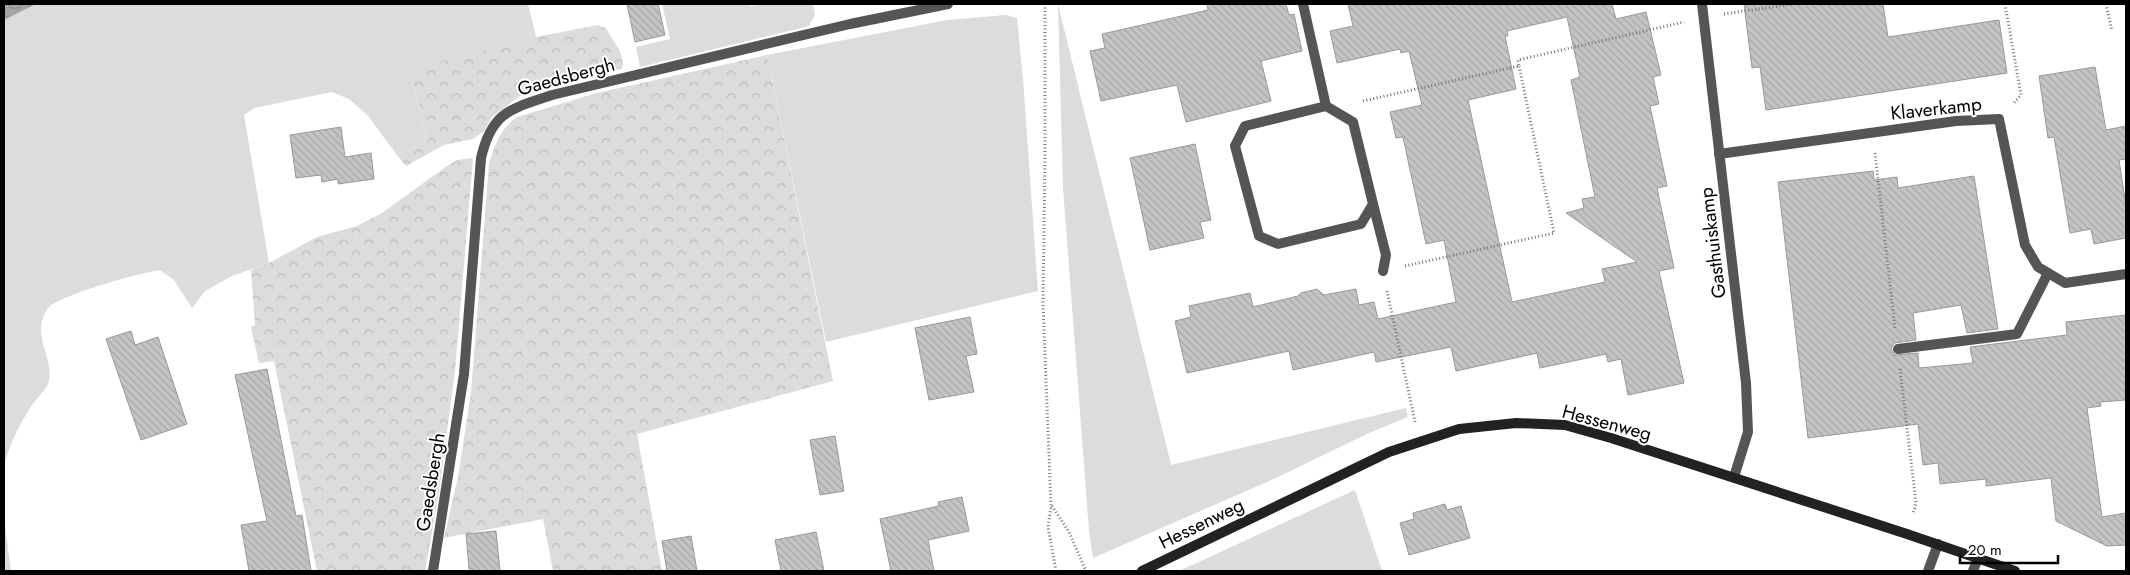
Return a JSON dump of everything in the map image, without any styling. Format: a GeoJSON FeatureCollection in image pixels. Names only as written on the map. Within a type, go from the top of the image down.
{"type":"FeatureCollection","features":[{"type":"Feature","properties":{"kind":"main road","name":"Hessenweg"},"geometry":{"type":"LineString","coordinates":[[1142,571],[1389,452],[1459,429],[1516,423],[1565,425],[1734,477],[2015,571]]}},
{"type":"Feature","properties":{"kind":"street","name":"Gaedsbergh"},"geometry":{"type":"LineString","coordinates":[[433,571],[464,374],[481,158],[486,138],[501,116],[514,108],[552,94],[850,24],[948,4]]}},
{"type":"Feature","properties":{"kind":"street"},"geometry":{"type":"LineString","coordinates":[[1303,4],[1326,106]]}},
{"type":"Feature","properties":{"kind":"street","name":"Gasthuiskamp"},"geometry":{"type":"LineString","coordinates":[[1702,4],[1746,383],[1748,432],[1734,477]]}},
{"type":"Feature","properties":{"kind":"street"},"geometry":{"type":"LineString","coordinates":[[1374,204],[1361,224],[1278,244],[1259,236],[1235,146],[1245,126],[1326,106],[1353,122],[1374,204],[1386,255],[1382,271]]}},
{"type":"Feature","properties":{"kind":"street","name":"Klaverkamp"},"geometry":{"type":"LineString","coordinates":[[1719,154],[1956,121],[2000,120],[2025,245],[2038,267],[2065,283],[2126,274]]}},
{"type":"Feature","properties":{"kind":"street"},"geometry":{"type":"LineString","coordinates":[[1898,349],[2017,334],[2048,273]]}},
{"type":"Feature","properties":{"kind":"street"},"geometry":{"type":"LineString","coordinates":[[1928,571],[1938,544]]}},
{"type":"Feature","properties":{"kind":"street"},"geometry":{"type":"LineString","coordinates":[[1973,571],[1978,558]]}},
{"type":"Feature","properties":{"kind":"path"},"geometry":{"type":"LineString","coordinates":[[1045,4],[1046,152],[1043,304],[1052,506],[1048,527],[1056,571]]}},
{"type":"Feature","properties":{"kind":"path"},"geometry":{"type":"LineString","coordinates":[[1420,442],[1382,271],[1554,233],[1518,60],[1704,18],[1793,4]]}},
{"type":"Feature","properties":{"kind":"path"},"geometry":{"type":"LineString","coordinates":[[2000,120],[2021,95],[2005,4]]}},
{"type":"Feature","properties":{"kind":"path"},"geometry":{"type":"LineString","coordinates":[[2106,4],[2112,31]]}},
{"type":"Feature","properties":{"kind":"path"},"geometry":{"type":"LineString","coordinates":[[1353,122],[1362,101],[1519,66]]}},
{"type":"Feature","properties":{"kind":"path"},"geometry":{"type":"LineString","coordinates":[[1052,506],[1069,532],[1086,571]]}},
{"type":"Feature","properties":{"kind":"green space"},"geometry":{"type":"Polygon","coordinates":[[[36,4],[528,4],[536,37],[430,64],[416,73],[413,84],[428,141],[397,155],[368,116],[349,99],[332,92],[254,108],[244,115],[269,263],[232,276],[205,291],[192,308],[174,280],[160,270],[85,290],[49,307],[45,312],[41,325],[42,338],[50,371],[48,384],[22,422],[11,444],[4,467],[4,20],[36,4]]]}},
{"type":"Feature","properties":{"kind":"green space"},"geometry":{"type":"Polygon","coordinates":[[[662,4],[749,4],[750,6],[813,4],[815,15],[809,26],[640,67],[636,47],[670,39],[662,4]]]}},
{"type":"Feature","properties":{"kind":"green space"},"geometry":{"type":"Polygon","coordinates":[[[1058,4],[1171,465],[1406,408],[1408,417],[1369,433],[1278,477],[1093,558],[1089,531],[1063,188],[1058,4]]]}},
{"type":"Feature","properties":{"kind":"green space"},"geometry":{"type":"Polygon","coordinates":[[[1006,15],[1017,18],[1038,291],[826,342],[767,55],[947,20],[1006,15]]]}},
{"type":"Feature","properties":{"kind":"green space"},"geometry":{"type":"Polygon","coordinates":[[[598,25],[606,28],[618,47],[623,63],[622,69],[577,78],[524,93],[492,117],[484,131],[473,139],[444,145],[406,166],[397,155],[428,141],[413,83],[416,73],[430,64],[536,37],[598,25]]]}},
{"type":"Feature","properties":{"kind":"green space"},"geometry":{"type":"Polygon","coordinates":[[[767,55],[833,381],[637,434],[662,571],[553,571],[543,519],[444,538],[458,477],[471,393],[489,164],[502,132],[517,117],[597,93],[767,55]]]}},
{"type":"Feature","properties":{"kind":"green space"},"geometry":{"type":"Polygon","coordinates":[[[473,158],[455,371],[439,492],[425,571],[317,571],[274,361],[259,363],[251,327],[255,325],[251,270],[269,263],[317,237],[357,226],[382,213],[457,160],[473,158]]]}},
{"type":"Feature","properties":{"kind":"green space"},"geometry":{"type":"Polygon","coordinates":[[[1355,490],[1382,571],[1179,571],[1355,490]]]}},
{"type":"Feature","properties":{"kind":"green space"},"geometry":{"type":"Polygon","coordinates":[[[4,523],[5,525],[11,571],[4,571],[4,523]]]}},
{"type":"Feature","properties":{"kind":"water"},"geometry":{"type":"Polygon","coordinates":[[[4,4],[36,4],[4,20],[4,4]]]}},
{"type":"Feature","properties":{"kind":"building"},"geometry":{"type":"Polygon","coordinates":[[[627,4],[658,4],[665,35],[635,42],[627,4]]]}},
{"type":"Feature","properties":{"kind":"building"},"geometry":{"type":"Polygon","coordinates":[[[1207,4],[1286,4],[1289,15],[1294,14],[1302,51],[1261,61],[1271,101],[1186,122],[1177,85],[1101,101],[1090,51],[1105,48],[1102,34],[1208,10],[1207,4]]]}},
{"type":"Feature","properties":{"kind":"building"},"geometry":{"type":"Polygon","coordinates":[[[1348,4],[1612,4],[1616,19],[1646,12],[1661,75],[1653,77],[1659,104],[1650,106],[1667,186],[1657,188],[1674,268],[1659,271],[1684,383],[1628,395],[1621,359],[1608,362],[1606,354],[1540,368],[1537,353],[1456,371],[1451,347],[1376,362],[1374,352],[1293,370],[1289,351],[1187,373],[1175,321],[1191,317],[1189,306],[1250,293],[1253,307],[1298,296],[1301,293],[1317,289],[1324,295],[1356,289],[1359,305],[1374,302],[1378,319],[1456,302],[1444,240],[1426,244],[1403,137],[1396,138],[1390,112],[1422,105],[1409,51],[1401,53],[1400,49],[1337,63],[1330,31],[1353,26],[1348,4]],[[1567,17],[1507,31],[1508,36],[1505,36],[1516,89],[1468,100],[1512,302],[1605,282],[1602,269],[1637,262],[1566,213],[1584,208],[1582,199],[1595,197],[1571,80],[1580,77],[1567,17]]]}},
{"type":"Feature","properties":{"kind":"building"},"geometry":{"type":"Polygon","coordinates":[[[1744,4],[1883,4],[1888,37],[1999,20],[2007,73],[1766,110],[1760,67],[1752,68],[1744,4]]]}},
{"type":"Feature","properties":{"kind":"building"},"geometry":{"type":"Polygon","coordinates":[[[2095,67],[2106,130],[2126,126],[2126,159],[2119,160],[2126,206],[2126,238],[2094,244],[2091,229],[2070,233],[2054,137],[2048,138],[2039,76],[2095,67]]]}},
{"type":"Feature","properties":{"kind":"building"},"geometry":{"type":"Polygon","coordinates":[[[341,127],[345,157],[371,153],[374,179],[338,184],[338,179],[322,182],[321,175],[296,178],[290,135],[341,127]]]}},
{"type":"Feature","properties":{"kind":"building"},"geometry":{"type":"Polygon","coordinates":[[[1195,144],[1211,220],[1200,222],[1204,238],[1150,250],[1130,158],[1195,144]]]}},
{"type":"Feature","properties":{"kind":"building"},"geometry":{"type":"Polygon","coordinates":[[[1873,171],[1874,180],[1897,177],[1898,188],[1974,176],[1998,329],[1967,333],[1961,305],[1913,313],[1916,340],[1894,343],[1891,349],[1895,355],[1918,353],[1919,368],[1973,363],[1970,347],[2067,335],[2066,322],[2126,315],[2126,400],[2100,402],[2101,406],[2087,408],[2102,517],[2126,513],[2126,545],[2107,546],[2056,521],[2051,478],[1986,486],[1986,479],[1940,484],[1938,463],[1923,465],[1918,424],[1808,438],[1778,182],[1873,171]]]}},
{"type":"Feature","properties":{"kind":"building"},"geometry":{"type":"Polygon","coordinates":[[[970,317],[977,354],[966,356],[974,392],[929,400],[915,328],[970,317]]]}},
{"type":"Feature","properties":{"kind":"building"},"geometry":{"type":"Polygon","coordinates":[[[131,331],[135,345],[158,337],[187,424],[141,440],[106,339],[131,331]]]}},
{"type":"Feature","properties":{"kind":"building"},"geometry":{"type":"Polygon","coordinates":[[[267,369],[296,516],[302,515],[311,571],[249,571],[241,525],[267,521],[235,375],[267,369]]]}},
{"type":"Feature","properties":{"kind":"building"},"geometry":{"type":"Polygon","coordinates":[[[835,436],[844,491],[820,495],[810,440],[835,436]]]}},
{"type":"Feature","properties":{"kind":"building"},"geometry":{"type":"Polygon","coordinates":[[[962,497],[969,531],[928,540],[934,571],[891,571],[880,519],[939,506],[938,502],[962,497]]]}},
{"type":"Feature","properties":{"kind":"building"},"geometry":{"type":"Polygon","coordinates":[[[1445,504],[1447,510],[1461,506],[1470,538],[1409,555],[1400,523],[1414,519],[1413,513],[1445,504]]]}},
{"type":"Feature","properties":{"kind":"building"},"geometry":{"type":"Polygon","coordinates":[[[496,531],[500,571],[473,571],[473,569],[469,569],[466,534],[496,531]]]}},
{"type":"Feature","properties":{"kind":"building"},"geometry":{"type":"Polygon","coordinates":[[[816,532],[824,571],[781,571],[775,540],[816,532]]]}},
{"type":"Feature","properties":{"kind":"building"},"geometry":{"type":"Polygon","coordinates":[[[691,536],[697,571],[667,571],[662,541],[691,536]]]}}]}
